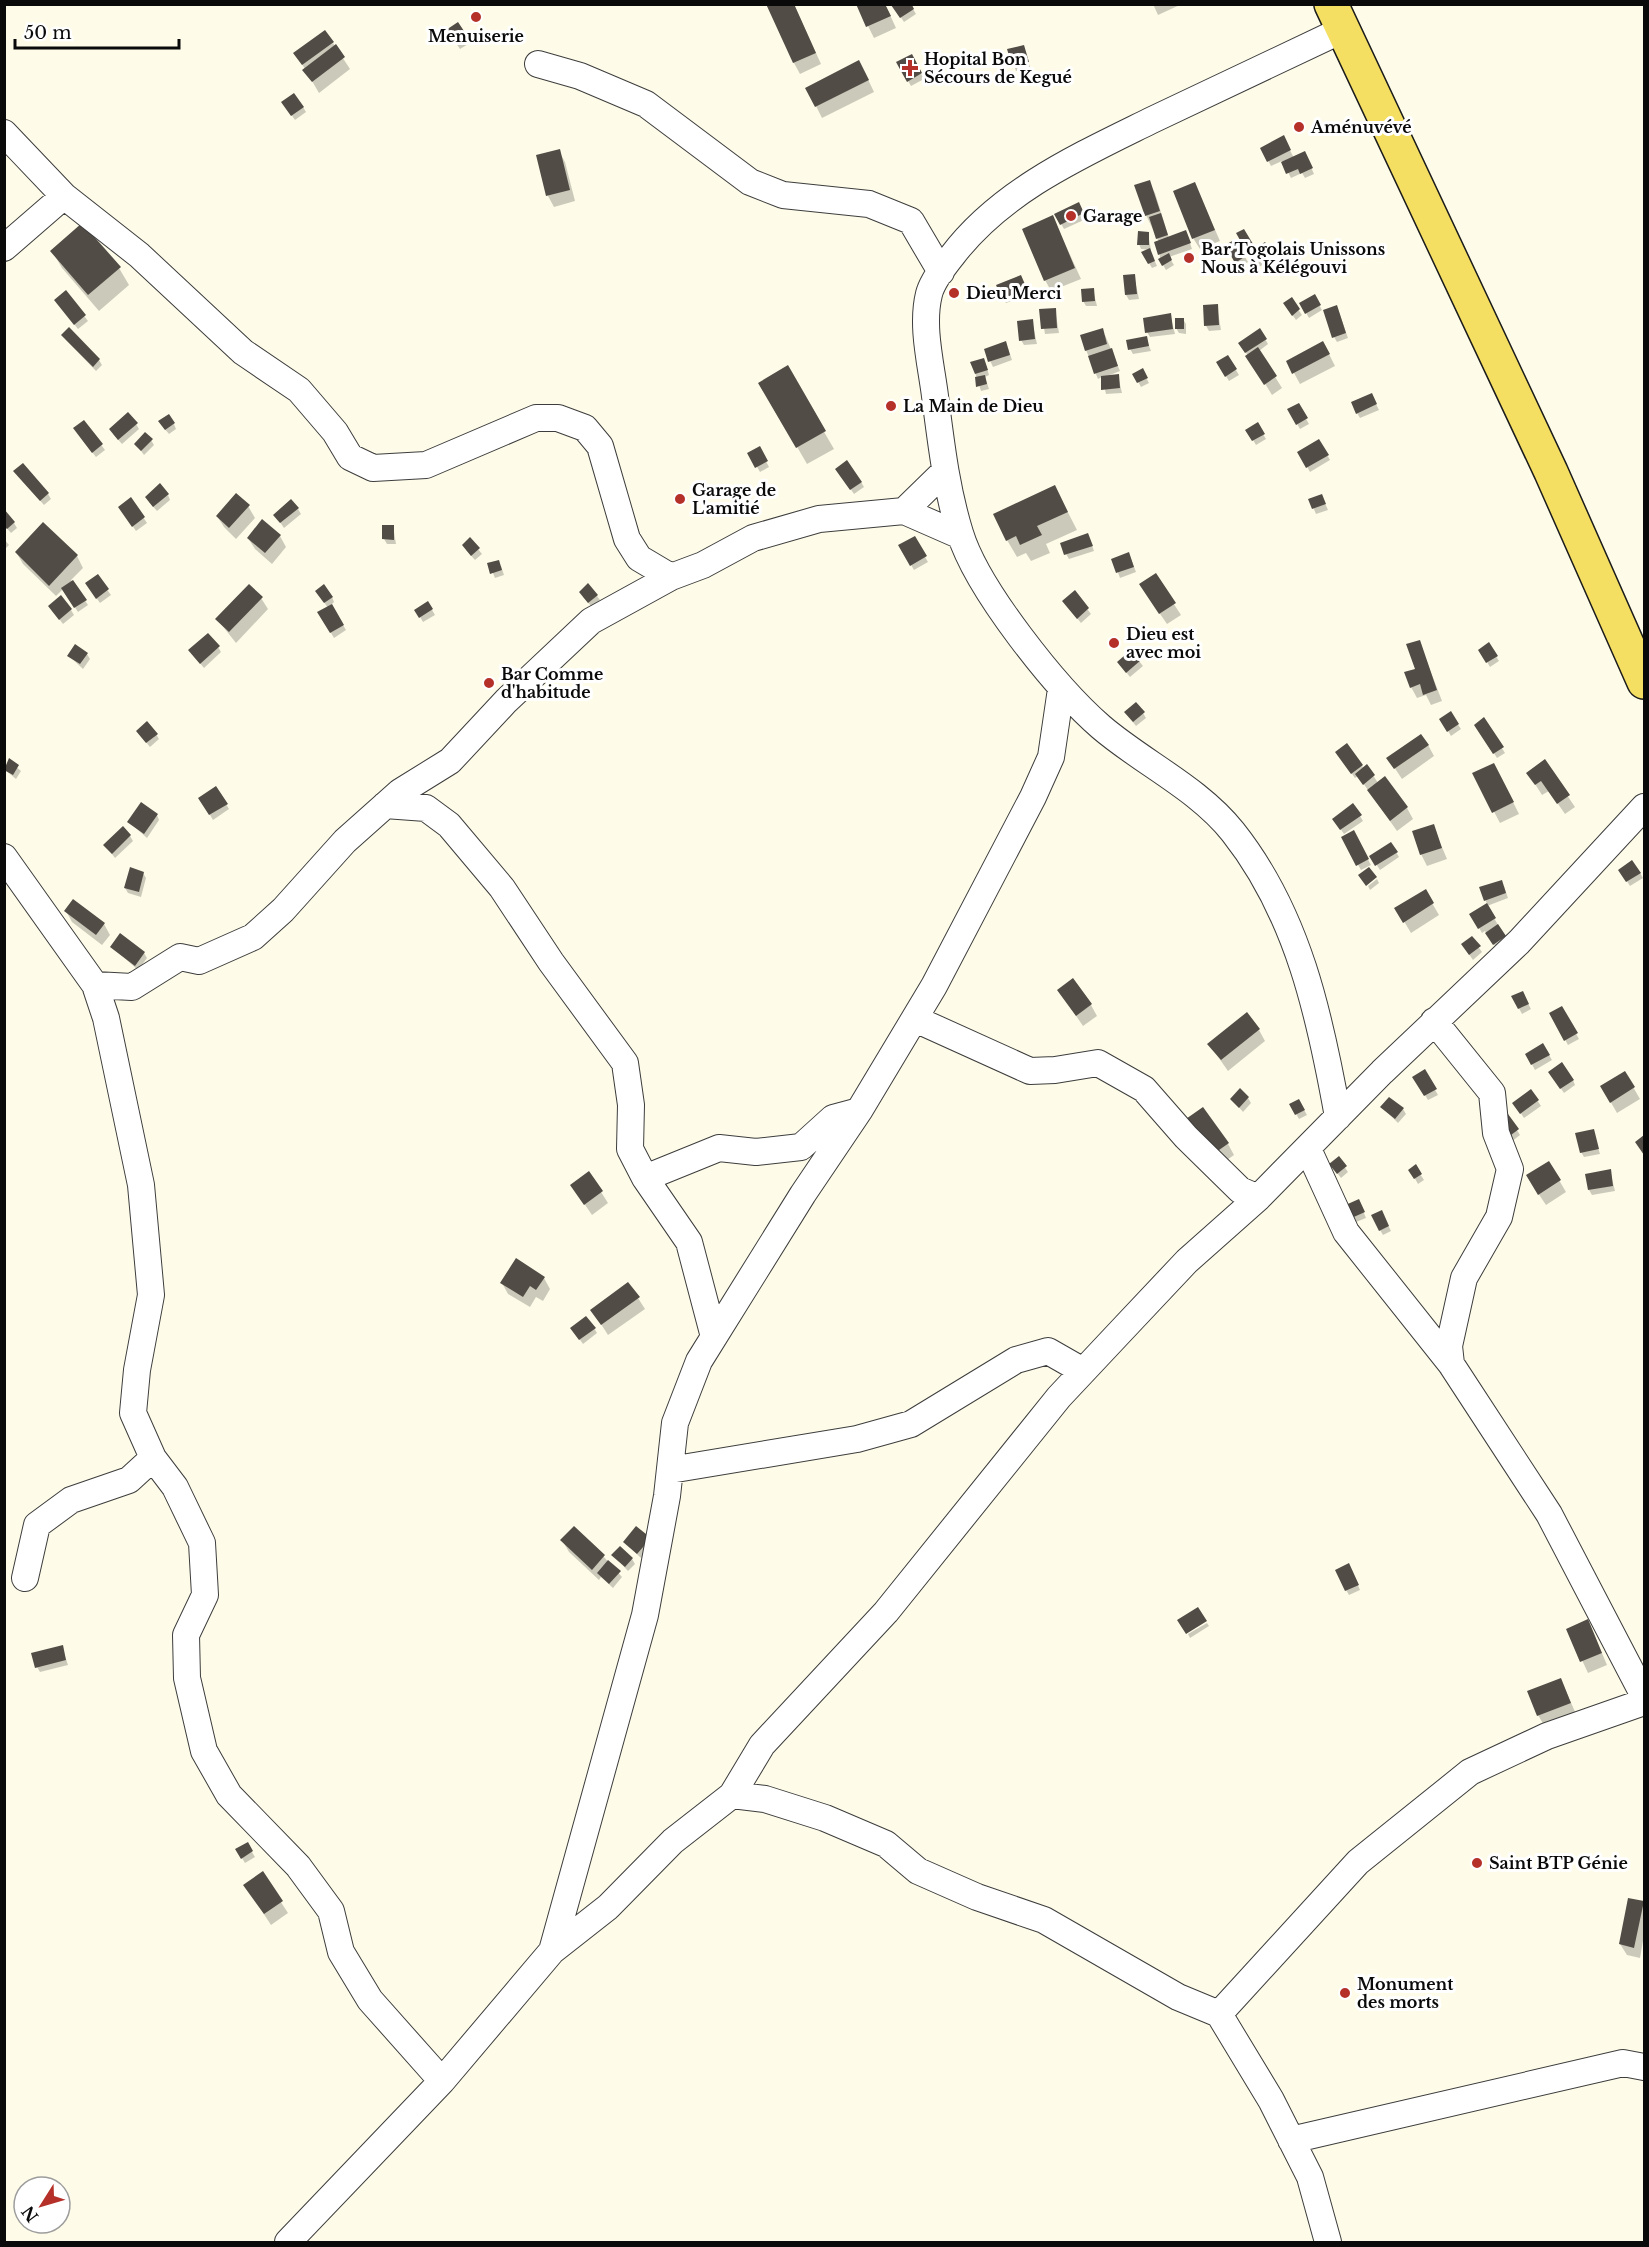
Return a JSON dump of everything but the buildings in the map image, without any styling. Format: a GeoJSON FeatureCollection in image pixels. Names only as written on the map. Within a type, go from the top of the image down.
{"type":"FeatureCollection","features":[{"type":"Feature","properties":{"kind":"main road"},"geometry":{"type":"LineString","coordinates":[[1337,17],[1551,472],[1644,682]]}},
{"type":"Feature","properties":{"kind":"street"},"geometry":{"type":"LineString","coordinates":[[1337,17],[1148,122],[1040,178],[998,210],[953,255],[929,291],[927,330],[945,471],[961,536],[986,587],[1061,689],[1101,727],[1213,810],[1233,832],[1262,873],[1281,907],[1300,954],[1323,1032],[1338,1117]]}},
{"type":"Feature","properties":{"kind":"street"},"geometry":{"type":"LineString","coordinates":[[538,64],[580,76],[646,104],[750,182],[783,195],[869,204],[911,221],[942,272]]}},
{"type":"Feature","properties":{"kind":"street"},"geometry":{"type":"LineString","coordinates":[[4,134],[64,196],[139,255],[243,352],[299,390],[335,432],[350,457],[374,468],[426,465],[536,418],[558,418],[585,428],[600,446],[627,539],[639,558],[671,578]]}},
{"type":"Feature","properties":{"kind":"street"},"geometry":{"type":"LineString","coordinates":[[4,248],[64,196]]}},
{"type":"Feature","properties":{"kind":"street"},"geometry":{"type":"LineString","coordinates":[[904,512],[945,471]]}},
{"type":"Feature","properties":{"kind":"street"},"geometry":{"type":"LineString","coordinates":[[95,985],[132,987],[180,957],[200,961],[253,938],[284,910],[345,841],[400,792],[450,761],[506,701],[591,621],[671,578],[703,565],[753,538],[819,519],[904,512],[961,536]]}},
{"type":"Feature","properties":{"kind":"street"},"geometry":{"type":"LineString","coordinates":[[552,1951],[645,1615],[670,1470],[675,1423],[699,1362],[915,1019],[1051,757],[1061,689]]}},
{"type":"Feature","properties":{"kind":"street"},"geometry":{"type":"LineString","coordinates":[[385,806],[426,808],[449,825],[502,888],[551,962],[625,1063],[631,1105],[630,1149],[645,1178],[689,1242],[714,1336]]}},
{"type":"Feature","properties":{"kind":"street"},"geometry":{"type":"LineString","coordinates":[[288,2242],[442,2081],[552,1951],[608,1907],[673,1841],[732,1795],[762,1745],[886,1612],[1059,1397],[1083,1371],[1187,1261],[1258,1198],[1434,1021],[1519,942],[1644,807]]}},
{"type":"Feature","properties":{"kind":"street"},"geometry":{"type":"LineString","coordinates":[[4,857],[95,985],[106,1018],[141,1185],[151,1295],[137,1370],[133,1413],[153,1458],[175,1487],[202,1543],[205,1595],[186,1635],[187,1678],[204,1751],[229,1795],[298,1866],[331,1911],[341,1952],[370,2000],[442,2081]]}},
{"type":"Feature","properties":{"kind":"street"},"geometry":{"type":"LineString","coordinates":[[915,1019],[1030,1071],[1055,1070],[1098,1063],[1144,1089],[1186,1137],[1240,1190],[1258,1198]]}},
{"type":"Feature","properties":{"kind":"street"},"geometry":{"type":"LineString","coordinates":[[1434,1021],[1492,1094],[1496,1133],[1510,1169],[1499,1217],[1464,1278],[1449,1346],[1451,1365]]}},
{"type":"Feature","properties":{"kind":"street"},"geometry":{"type":"LineString","coordinates":[[645,1178],[720,1148],[756,1152],[801,1147],[833,1118],[859,1111]]}},
{"type":"Feature","properties":{"kind":"street"},"geometry":{"type":"LineString","coordinates":[[1308,1149],[1346,1232],[1451,1365],[1550,1514],[1644,1696]]}},
{"type":"Feature","properties":{"kind":"street"},"geometry":{"type":"LineString","coordinates":[[670,1470],[857,1439],[911,1424],[1016,1360],[1048,1351],[1083,1371]]}},
{"type":"Feature","properties":{"kind":"street"},"geometry":{"type":"LineString","coordinates":[[25,1578],[37,1526],[71,1500],[129,1480],[153,1458]]}},
{"type":"Feature","properties":{"kind":"street"},"geometry":{"type":"LineString","coordinates":[[1219,2014],[1358,1862],[1470,1772],[1547,1736],[1644,1702]]}},
{"type":"Feature","properties":{"kind":"street"},"geometry":{"type":"LineString","coordinates":[[732,1795],[765,1799],[825,1818],[886,1844],[918,1871],[977,1897],[1044,1920],[1178,1997],[1219,2014],[1271,2100],[1310,2176],[1328,2242]]}},
{"type":"Feature","properties":{"kind":"street"},"geometry":{"type":"LineString","coordinates":[[1291,2140],[1623,2062],[1644,2067]]}},
{"type":"Feature","properties":{"kind":"place","name":"Menuiserie"},"geometry":{"type":"Point","coordinates":[476,17]}},
{"type":"Feature","properties":{"kind":"place","name":"Hopital Bon Sécours de Kegué"},"geometry":{"type":"Point","coordinates":[910,68]}},
{"type":"Feature","properties":{"kind":"place","name":"Aménuvévé"},"geometry":{"type":"Point","coordinates":[1299,127]}},
{"type":"Feature","properties":{"kind":"place","name":"Garage"},"geometry":{"type":"Point","coordinates":[1071,216]}},
{"type":"Feature","properties":{"kind":"place","name":"Bar Togolais Unissons Nous à Kélégouvi"},"geometry":{"type":"Point","coordinates":[1189,258]}},
{"type":"Feature","properties":{"kind":"place","name":"Dieu Merci"},"geometry":{"type":"Point","coordinates":[954,293]}},
{"type":"Feature","properties":{"kind":"place","name":"La Main de Dieu"},"geometry":{"type":"Point","coordinates":[891,406]}},
{"type":"Feature","properties":{"kind":"place","name":"Garage de L'amitié"},"geometry":{"type":"Point","coordinates":[680,499]}},
{"type":"Feature","properties":{"kind":"place","name":"Dieu est avec moi"},"geometry":{"type":"Point","coordinates":[1114,643]}},
{"type":"Feature","properties":{"kind":"place","name":"Bar Comme d'habitude"},"geometry":{"type":"Point","coordinates":[489,683]}},
{"type":"Feature","properties":{"kind":"place","name":"Saint BTP Génie"},"geometry":{"type":"Point","coordinates":[1477,1863]}},
{"type":"Feature","properties":{"kind":"place","name":"Monument des morts"},"geometry":{"type":"Point","coordinates":[1345,1993]}}]}
